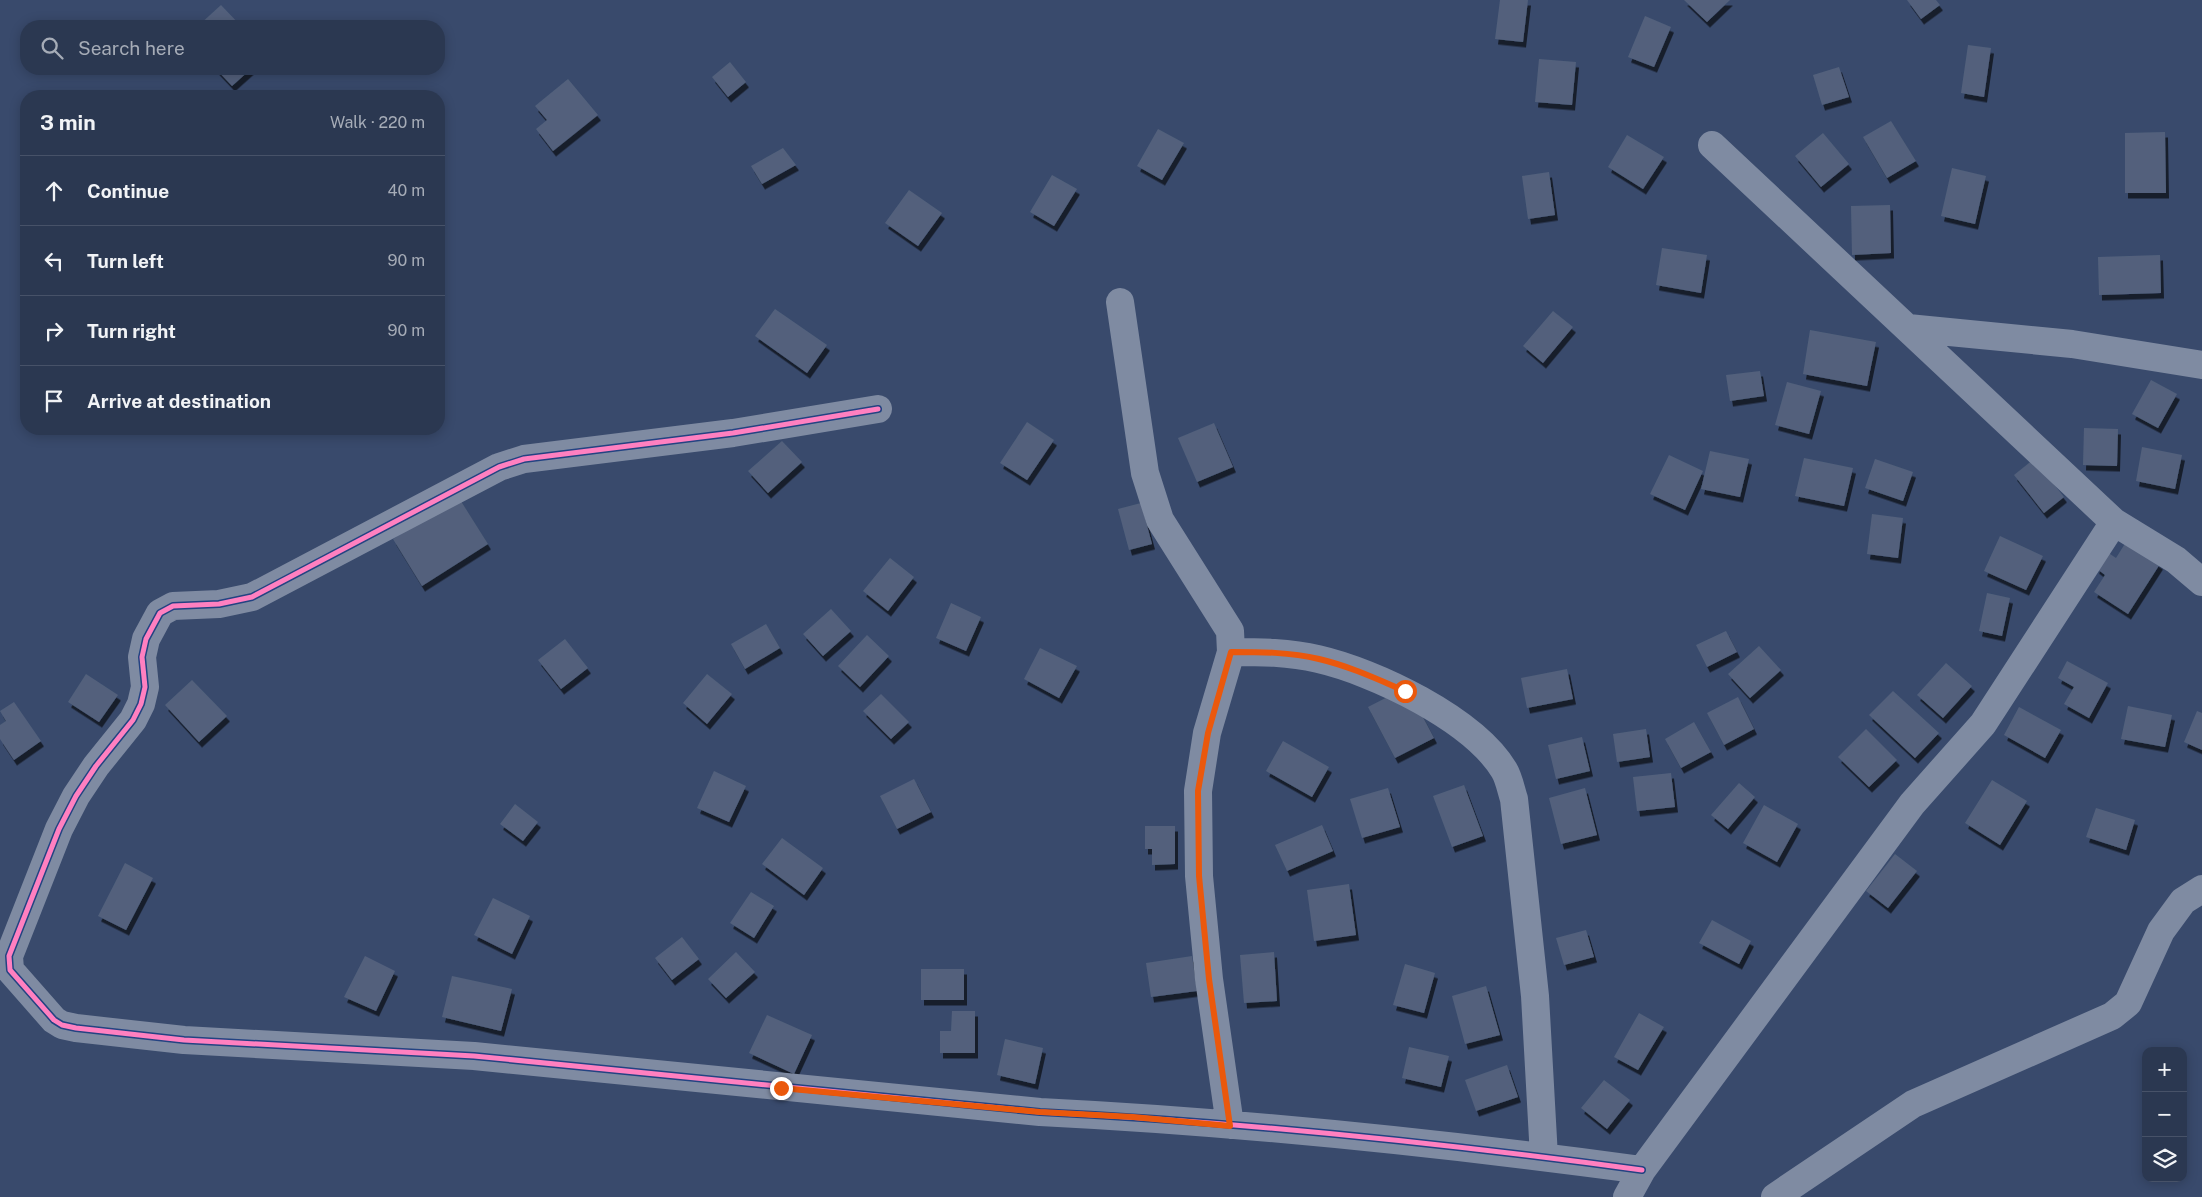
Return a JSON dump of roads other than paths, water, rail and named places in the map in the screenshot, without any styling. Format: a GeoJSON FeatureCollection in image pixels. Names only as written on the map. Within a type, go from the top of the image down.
{"type":"FeatureCollection","features":[{"type":"Feature","properties":{"kind":"street"},"geometry":{"type":"LineString","coordinates":[[1712,145],[2114,522],[2176,560],[2202,582]]}},
{"type":"Feature","properties":{"kind":"street"},"geometry":{"type":"LineString","coordinates":[[1120,302],[1145,473],[1160,520],[1230,631],[1231,652],[1208,733],[1198,791],[1200,895],[1209,979],[1230,1126]]}},
{"type":"Feature","properties":{"kind":"street"},"geometry":{"type":"LineString","coordinates":[[1908,328],[2072,344],[2202,365]]}},
{"type":"Feature","properties":{"kind":"street"},"geometry":{"type":"LineString","coordinates":[[878,409],[733,433],[524,459],[499,467],[252,597],[219,604],[173,606],[160,612],[146,639],[142,657],[145,687],[141,704],[133,720],[96,766],[76,796],[59,829],[9,956],[10,970],[54,1020],[62,1025],[76,1028],[184,1040],[474,1056],[1021,1111],[1230,1126],[1544,1157],[1642,1170]]}},
{"type":"Feature","properties":{"kind":"street"},"geometry":{"type":"LineString","coordinates":[[1627,1197],[1642,1170],[1912,804],[1982,724],[2114,522]]}},
{"type":"Feature","properties":{"kind":"street"},"geometry":{"type":"LineString","coordinates":[[1231,652],[1274,652],[1318,658],[1361,672],[1405,691],[1474,735],[1504,770],[1514,799],[1536,996],[1544,1157]]}},
{"type":"Feature","properties":{"kind":"street"},"geometry":{"type":"LineString","coordinates":[[1775,1197],[1913,1104],[2112,1016],[2128,1004],[2161,931],[2183,901],[2202,889]]}}]}
